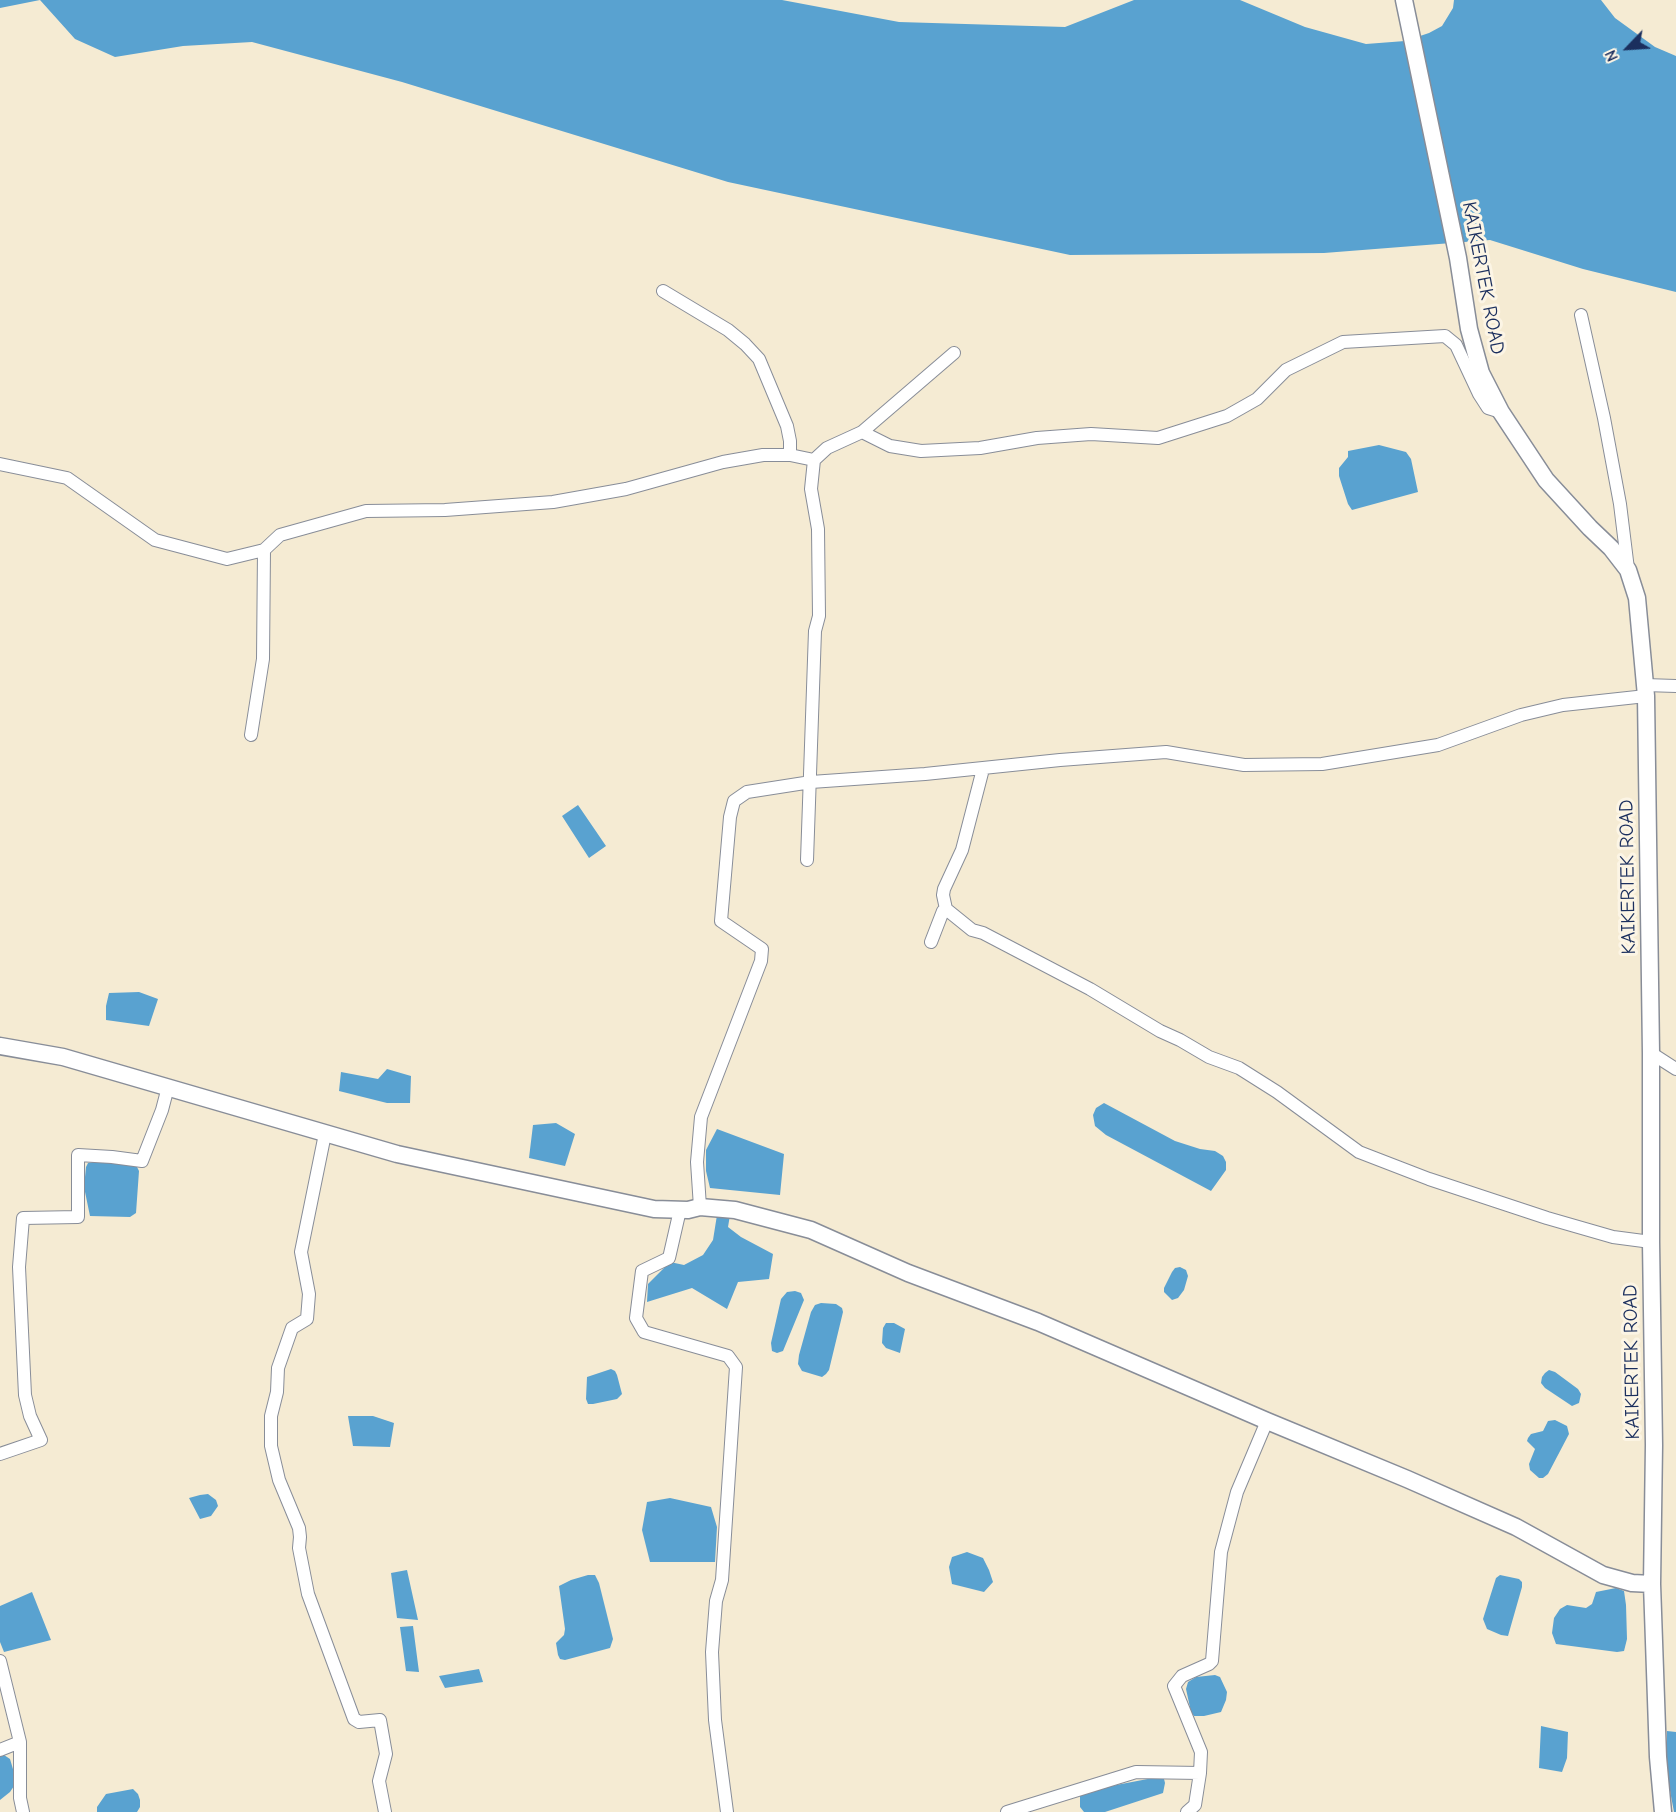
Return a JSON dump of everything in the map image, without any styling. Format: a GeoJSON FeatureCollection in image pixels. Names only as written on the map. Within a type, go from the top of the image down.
{"type":"FeatureCollection","features":[{"type":"Feature","properties":{"kind":"main road","name":"KAIKERTEK ROAD"},"geometry":{"type":"LineString","coordinates":[[1404,0],[1458,258],[1469,329],[1481,373],[1501,412],[1546,480],[1611,548],[1628,570],[1638,598],[1646,690],[1654,1445],[1652,1584],[1658,1757],[1663,1812]]}},
{"type":"Feature","properties":{"kind":"main road"},"geometry":{"type":"LineString","coordinates":[[0,1046],[63,1057],[397,1154],[654,1209],[680,1210],[700,1207],[735,1210],[811,1230],[908,1273],[1038,1322],[1397,1475],[1516,1527],[1603,1575],[1632,1583],[1652,1584]]}},
{"type":"Feature","properties":{"kind":"street"},"geometry":{"type":"LineString","coordinates":[[663,291],[728,330],[759,359],[787,426],[790,455]]}},
{"type":"Feature","properties":{"kind":"street"},"geometry":{"type":"LineString","coordinates":[[1581,315],[1618,493],[1628,570]]}},
{"type":"Feature","properties":{"kind":"street"},"geometry":{"type":"LineString","coordinates":[[862,432],[890,446],[921,451],[980,448],[1037,438],[1091,434],[1158,438],[1227,416],[1257,399],[1286,370],[1343,342],[1445,336],[1456,345],[1488,408],[1501,412]]}},
{"type":"Feature","properties":{"kind":"street"},"geometry":{"type":"LineString","coordinates":[[807,860],[815,631],[819,616],[818,529],[811,489],[814,460],[827,448],[862,432],[954,353]]}},
{"type":"Feature","properties":{"kind":"street"},"geometry":{"type":"LineString","coordinates":[[0,464],[67,478],[154,540],[227,559],[264,550],[280,534],[366,511],[445,510],[553,502],[626,489],[723,462],[763,455],[790,455],[814,460]]}},
{"type":"Feature","properties":{"kind":"street"},"geometry":{"type":"LineString","coordinates":[[251,735],[263,659],[264,550]]}},
{"type":"Feature","properties":{"kind":"street"},"geometry":{"type":"LineString","coordinates":[[700,1207],[697,1162],[701,1117],[725,1059],[762,955],[762,949],[721,921],[730,817],[734,801],[747,792],[811,782],[1166,752],[1244,765],[1322,764],[1438,745],[1521,715],[1563,705],[1676,686]]}},
{"type":"Feature","properties":{"kind":"street"},"geometry":{"type":"LineString","coordinates":[[984,769],[962,850],[943,895],[946,909],[972,930],[983,933],[1090,988],[1160,1031],[1209,1057],[1239,1068],[1277,1092],[1359,1152],[1429,1179],[1547,1218],[1613,1237],[1651,1242]]}},
{"type":"Feature","properties":{"kind":"street"},"geometry":{"type":"LineString","coordinates":[[931,942],[943,911],[946,909]]}},
{"type":"Feature","properties":{"kind":"street"},"geometry":{"type":"LineString","coordinates":[[1651,1053],[1676,1069]]}},
{"type":"Feature","properties":{"kind":"street"},"geometry":{"type":"LineString","coordinates":[[0,1455],[41,1440],[30,1416],[25,1395],[19,1267],[23,1218],[78,1217],[78,1155],[112,1156],[142,1161],[162,1110],[168,1087]]}},
{"type":"Feature","properties":{"kind":"street"},"geometry":{"type":"LineString","coordinates":[[325,1134],[301,1252],[309,1294],[308,1318],[292,1328],[278,1368],[277,1392],[271,1416],[271,1446],[279,1480],[299,1528],[299,1548],[308,1594],[354,1719],[359,1722],[380,1720],[386,1754],[379,1781],[385,1812]]}},
{"type":"Feature","properties":{"kind":"street"},"geometry":{"type":"LineString","coordinates":[[680,1210],[669,1258],[642,1271],[636,1318],[644,1332],[728,1356],[736,1367],[722,1580],[716,1601],[712,1652],[715,1720],[727,1812]]}},
{"type":"Feature","properties":{"kind":"street"},"geometry":{"type":"LineString","coordinates":[[1187,1812],[1195,1805],[1201,1752],[1174,1686],[1182,1676],[1212,1661],[1221,1552],[1237,1492],[1267,1421]]}},
{"type":"Feature","properties":{"kind":"street"},"geometry":{"type":"LineString","coordinates":[[0,1661],[20,1742],[20,1798],[23,1812]]}},
{"type":"Feature","properties":{"kind":"street"},"geometry":{"type":"LineString","coordinates":[[0,1750],[20,1742]]}},
{"type":"Feature","properties":{"kind":"street"},"geometry":{"type":"LineString","coordinates":[[1007,1812],[1136,1772],[1200,1773]]}},
{"type":"Feature","properties":{"kind":"water"},"geometry":{"type":"Polygon","coordinates":[[[0,0],[40,0],[0,8],[0,0]]]}},
{"type":"Feature","properties":{"kind":"water"},"geometry":{"type":"Polygon","coordinates":[[[40,0],[782,0],[899,22],[1065,27],[1134,0],[1240,0],[1305,27],[1366,44],[1405,41],[1429,33],[1442,26],[1453,8],[1454,0],[1601,0],[1615,18],[1655,47],[1676,56],[1676,292],[1583,269],[1490,240],[1324,253],[1070,255],[728,182],[402,82],[252,42],[183,46],[115,57],[75,39],[40,0]]]}},
{"type":"Feature","properties":{"kind":"water"},"geometry":{"type":"Polygon","coordinates":[[[1379,445],[1406,452],[1411,459],[1418,492],[1352,510],[1339,476],[1339,468],[1348,457],[1348,451],[1379,445]]]}},
{"type":"Feature","properties":{"kind":"water"},"geometry":{"type":"Polygon","coordinates":[[[578,805],[606,846],[589,858],[562,816],[578,805]]]}},
{"type":"Feature","properties":{"kind":"water"},"geometry":{"type":"Polygon","coordinates":[[[139,992],[158,999],[149,1026],[106,1020],[109,993],[139,992]]]}},
{"type":"Feature","properties":{"kind":"water"},"geometry":{"type":"Polygon","coordinates":[[[387,1069],[411,1076],[410,1103],[387,1103],[339,1091],[341,1072],[378,1079],[387,1069]]]}},
{"type":"Feature","properties":{"kind":"water"},"geometry":{"type":"Polygon","coordinates":[[[1104,1103],[1175,1141],[1215,1151],[1223,1156],[1226,1170],[1211,1191],[1106,1135],[1095,1126],[1093,1115],[1096,1108],[1104,1103]]]}},
{"type":"Feature","properties":{"kind":"water"},"geometry":{"type":"Polygon","coordinates":[[[556,1123],[575,1134],[565,1166],[529,1158],[533,1125],[556,1123]]]}},
{"type":"Feature","properties":{"kind":"water"},"geometry":{"type":"Polygon","coordinates":[[[717,1129],[784,1154],[780,1195],[710,1188],[706,1171],[706,1150],[717,1129]]]}},
{"type":"Feature","properties":{"kind":"water"},"geometry":{"type":"Polygon","coordinates":[[[99,1161],[137,1167],[139,1171],[136,1213],[130,1217],[90,1216],[84,1187],[86,1167],[88,1163],[99,1161]]]}},
{"type":"Feature","properties":{"kind":"water"},"geometry":{"type":"Polygon","coordinates":[[[717,1215],[730,1215],[728,1227],[741,1237],[773,1254],[769,1279],[738,1282],[727,1309],[692,1288],[647,1302],[648,1284],[670,1262],[684,1265],[703,1255],[713,1240],[717,1215]]]}},
{"type":"Feature","properties":{"kind":"water"},"geometry":{"type":"Polygon","coordinates":[[[1180,1267],[1186,1270],[1188,1276],[1184,1290],[1178,1298],[1172,1300],[1164,1292],[1164,1288],[1175,1268],[1180,1267]]]}},
{"type":"Feature","properties":{"kind":"water"},"geometry":{"type":"Polygon","coordinates":[[[787,1292],[801,1293],[804,1300],[783,1351],[777,1353],[772,1351],[771,1343],[781,1299],[787,1292]]]}},
{"type":"Feature","properties":{"kind":"water"},"geometry":{"type":"Polygon","coordinates":[[[836,1304],[842,1308],[843,1312],[829,1370],[822,1377],[802,1371],[798,1364],[811,1312],[815,1305],[836,1304]]]}},
{"type":"Feature","properties":{"kind":"water"},"geometry":{"type":"Polygon","coordinates":[[[886,1323],[894,1323],[905,1329],[900,1353],[886,1348],[882,1343],[883,1328],[886,1323]]]}},
{"type":"Feature","properties":{"kind":"water"},"geometry":{"type":"Polygon","coordinates":[[[611,1369],[617,1375],[622,1394],[617,1399],[588,1404],[586,1399],[587,1377],[611,1369]]]}},
{"type":"Feature","properties":{"kind":"water"},"geometry":{"type":"Polygon","coordinates":[[[1549,1370],[1578,1389],[1581,1394],[1579,1403],[1572,1406],[1545,1388],[1541,1383],[1542,1377],[1549,1370]]]}},
{"type":"Feature","properties":{"kind":"water"},"geometry":{"type":"Polygon","coordinates":[[[348,1416],[373,1416],[394,1423],[390,1447],[353,1446],[348,1416]]]}},
{"type":"Feature","properties":{"kind":"water"},"geometry":{"type":"Polygon","coordinates":[[[1555,1420],[1567,1426],[1569,1434],[1548,1474],[1539,1478],[1530,1470],[1529,1464],[1535,1449],[1527,1441],[1531,1434],[1543,1431],[1548,1421],[1555,1420]]]}},
{"type":"Feature","properties":{"kind":"water"},"geometry":{"type":"Polygon","coordinates":[[[208,1494],[216,1500],[218,1506],[211,1516],[200,1519],[189,1498],[208,1494]]]}},
{"type":"Feature","properties":{"kind":"water"},"geometry":{"type":"Polygon","coordinates":[[[670,1498],[711,1507],[717,1527],[715,1562],[650,1562],[642,1530],[647,1502],[670,1498]]]}},
{"type":"Feature","properties":{"kind":"water"},"geometry":{"type":"Polygon","coordinates":[[[967,1552],[983,1558],[989,1570],[993,1582],[984,1592],[952,1584],[949,1567],[952,1557],[967,1552]]]}},
{"type":"Feature","properties":{"kind":"water"},"geometry":{"type":"Polygon","coordinates":[[[407,1570],[418,1620],[397,1618],[391,1573],[407,1570]]]}},
{"type":"Feature","properties":{"kind":"water"},"geometry":{"type":"Polygon","coordinates":[[[588,1575],[595,1575],[599,1583],[613,1639],[610,1648],[565,1660],[560,1659],[556,1643],[564,1635],[565,1629],[559,1586],[588,1575]]]}},
{"type":"Feature","properties":{"kind":"water"},"geometry":{"type":"Polygon","coordinates":[[[1500,1575],[1519,1579],[1522,1582],[1508,1636],[1487,1629],[1483,1619],[1496,1578],[1500,1575]]]}},
{"type":"Feature","properties":{"kind":"water"},"geometry":{"type":"Polygon","coordinates":[[[1616,1588],[1624,1591],[1626,1605],[1627,1639],[1624,1651],[1556,1644],[1552,1633],[1554,1618],[1560,1609],[1567,1605],[1586,1608],[1592,1604],[1596,1592],[1616,1588]]]}},
{"type":"Feature","properties":{"kind":"water"},"geometry":{"type":"Polygon","coordinates":[[[32,1592],[51,1640],[4,1652],[0,1642],[0,1606],[32,1592]]]}},
{"type":"Feature","properties":{"kind":"water"},"geometry":{"type":"Polygon","coordinates":[[[413,1626],[419,1672],[406,1671],[400,1627],[413,1626]]]}},
{"type":"Feature","properties":{"kind":"water"},"geometry":{"type":"Polygon","coordinates":[[[479,1669],[483,1682],[445,1688],[439,1676],[479,1669]]]}},
{"type":"Feature","properties":{"kind":"water"},"geometry":{"type":"Polygon","coordinates":[[[1215,1675],[1220,1677],[1227,1692],[1221,1712],[1194,1716],[1186,1689],[1188,1682],[1196,1677],[1215,1675]]]}},
{"type":"Feature","properties":{"kind":"water"},"geometry":{"type":"Polygon","coordinates":[[[1541,1726],[1568,1732],[1567,1758],[1562,1772],[1539,1768],[1541,1726]]]}},
{"type":"Feature","properties":{"kind":"water"},"geometry":{"type":"Polygon","coordinates":[[[1667,1731],[1676,1732],[1676,1812],[1674,1812],[1667,1775],[1667,1731]]]}},
{"type":"Feature","properties":{"kind":"water"},"geometry":{"type":"Polygon","coordinates":[[[4,1755],[10,1759],[15,1776],[14,1786],[0,1800],[0,1756],[4,1755]]]}},
{"type":"Feature","properties":{"kind":"water"},"geometry":{"type":"Polygon","coordinates":[[[1158,1777],[1164,1779],[1163,1793],[1105,1812],[1084,1812],[1080,1807],[1080,1796],[1085,1791],[1158,1777]]]}},
{"type":"Feature","properties":{"kind":"water"},"geometry":{"type":"Polygon","coordinates":[[[133,1789],[140,1800],[137,1812],[97,1812],[97,1807],[106,1794],[133,1789]]]}}]}
